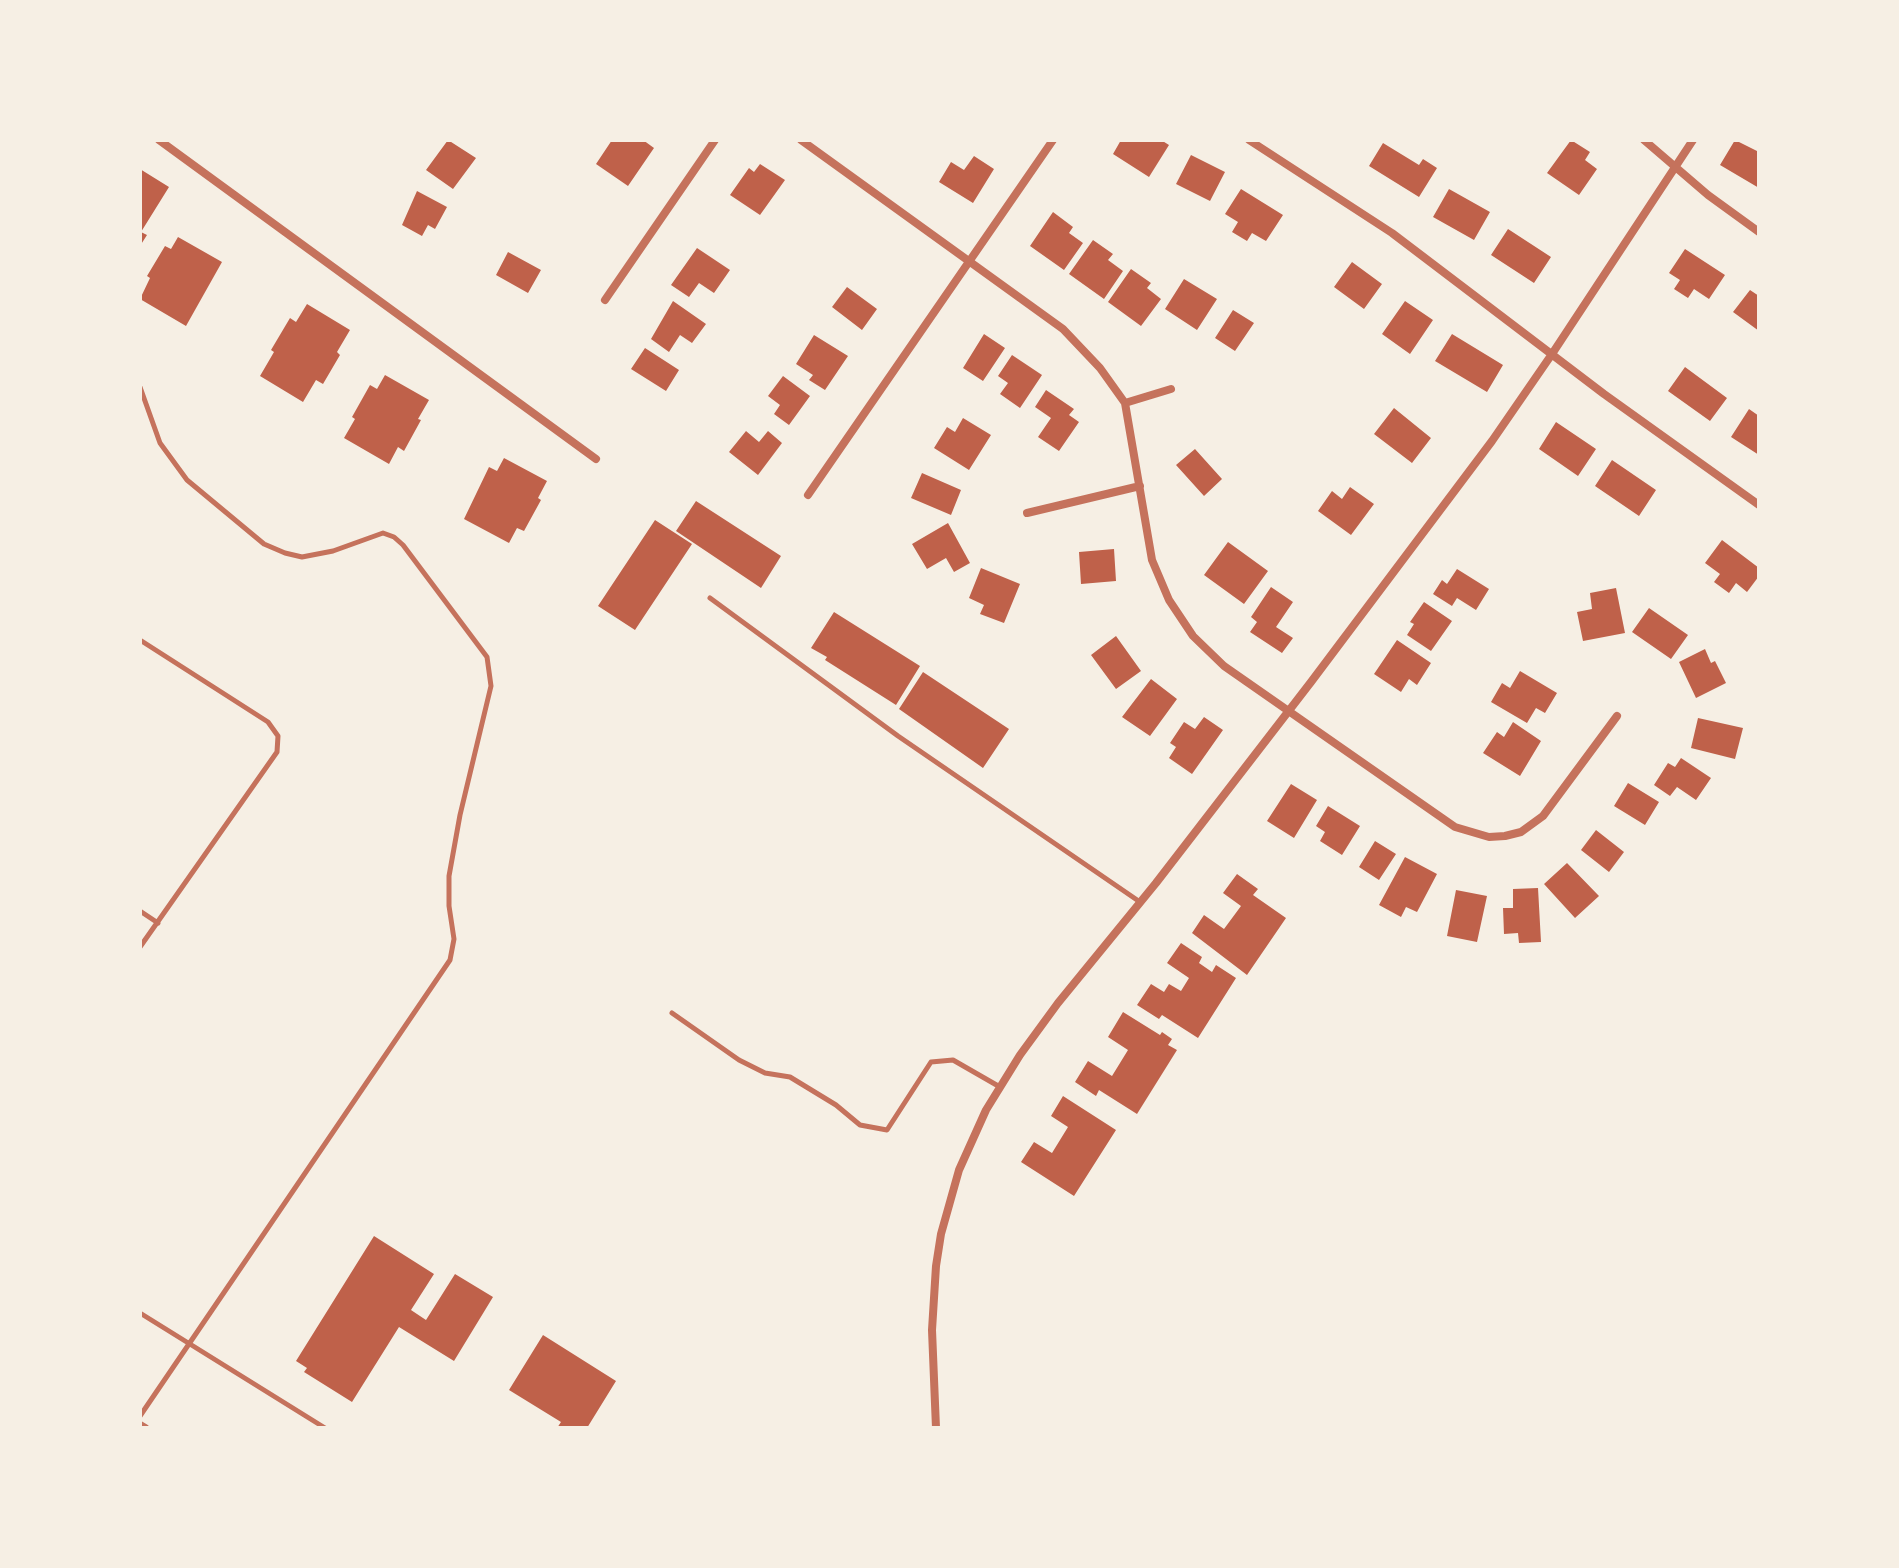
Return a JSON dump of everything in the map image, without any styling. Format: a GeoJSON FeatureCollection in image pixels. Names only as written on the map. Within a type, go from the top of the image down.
{"type":"FeatureCollection","features":[{"type":"Feature","properties":{"kind":"street"},"geometry":{"type":"LineString","coordinates":[[159,140],[596,459]]}},
{"type":"Feature","properties":{"kind":"street"},"geometry":{"type":"LineString","coordinates":[[605,300],[715,140]]}},
{"type":"Feature","properties":{"kind":"street"},"geometry":{"type":"LineString","coordinates":[[801,140],[1070,335],[1100,368],[1125,403],[1152,560],[1169,600],[1207,652],[1288,710],[1455,827],[1489,837],[1521,832],[1543,816],[1617,716]]}},
{"type":"Feature","properties":{"kind":"street"},"geometry":{"type":"LineString","coordinates":[[808,495],[1053,140]]}},
{"type":"Feature","properties":{"kind":"street"},"geometry":{"type":"LineString","coordinates":[[1249,140],[1392,233],[1759,505]]}},
{"type":"Feature","properties":{"kind":"street"},"geometry":{"type":"LineString","coordinates":[[1644,140],[1675,168],[1759,232]]}},
{"type":"Feature","properties":{"kind":"street"},"geometry":{"type":"LineString","coordinates":[[936,1428],[932,1298],[941,1234],[959,1170],[986,1110],[1020,1055],[1058,1003],[1140,902],[1492,441],[1693,140]]}},
{"type":"Feature","properties":{"kind":"street"},"geometry":{"type":"LineString","coordinates":[[1125,403],[1171,389]]}},
{"type":"Feature","properties":{"kind":"street"},"geometry":{"type":"LineString","coordinates":[[1027,513],[1140,486]]}},
{"type":"Feature","properties":{"kind":"street"},"geometry":{"type":"LineString","coordinates":[[140,1425],[145,1428]]}},
{"type":"Feature","properties":{"kind":"lane"},"geometry":{"type":"LineString","coordinates":[[140,387],[160,443],[187,480],[264,544],[302,557],[333,551],[383,533],[394,537],[487,657],[491,672],[491,686],[460,815],[449,876],[454,939],[450,960],[140,1416]]}},
{"type":"Feature","properties":{"kind":"lane"},"geometry":{"type":"LineString","coordinates":[[710,598],[898,736],[1140,902]]}},
{"type":"Feature","properties":{"kind":"lane"},"geometry":{"type":"LineString","coordinates":[[140,640],[268,722],[278,736],[277,752],[140,947]]}},
{"type":"Feature","properties":{"kind":"lane"},"geometry":{"type":"LineString","coordinates":[[140,911],[158,923]]}},
{"type":"Feature","properties":{"kind":"lane"},"geometry":{"type":"LineString","coordinates":[[672,1013],[739,1060],[765,1073],[790,1077],[836,1105],[860,1125],[887,1130],[931,1062],[953,1060],[1000,1087]]}},
{"type":"Feature","properties":{"kind":"lane"},"geometry":{"type":"LineString","coordinates":[[140,1313],[325,1428]]}},
{"type":"Feature","properties":{"kind":"building"},"geometry":{"type":"Polygon","coordinates":[[[448,140],[476,158],[453,189],[426,170],[448,140]]]}},
{"type":"Feature","properties":{"kind":"building"},"geometry":{"type":"Polygon","coordinates":[[[612,140],[643,140],[654,148],[628,186],[596,164],[612,140]]]}},
{"type":"Feature","properties":{"kind":"building"},"geometry":{"type":"Polygon","coordinates":[[[1121,140],[1161,140],[1169,145],[1149,177],[1113,154],[1121,140]]]}},
{"type":"Feature","properties":{"kind":"building"},"geometry":{"type":"Polygon","coordinates":[[[1571,140],[1590,152],[1585,160],[1597,169],[1579,195],[1547,173],[1571,140]]]}},
{"type":"Feature","properties":{"kind":"building"},"geometry":{"type":"Polygon","coordinates":[[[1735,140],[1759,152],[1759,188],[1720,165],[1735,140]]]}},
{"type":"Feature","properties":{"kind":"building"},"geometry":{"type":"Polygon","coordinates":[[[1383,143],[1419,165],[1423,159],[1437,168],[1419,197],[1369,166],[1383,143]]]}},
{"type":"Feature","properties":{"kind":"building"},"geometry":{"type":"Polygon","coordinates":[[[1191,155],[1225,172],[1210,201],[1176,184],[1191,155]]]}},
{"type":"Feature","properties":{"kind":"building"},"geometry":{"type":"Polygon","coordinates":[[[974,156],[994,169],[973,203],[939,182],[951,162],[964,170],[974,156]]]}},
{"type":"Feature","properties":{"kind":"building"},"geometry":{"type":"Polygon","coordinates":[[[760,164],[785,180],[760,215],[730,195],[749,168],[754,172],[760,164]]]}},
{"type":"Feature","properties":{"kind":"building"},"geometry":{"type":"Polygon","coordinates":[[[140,169],[169,187],[141,232],[147,235],[140,246],[140,169]]]}},
{"type":"Feature","properties":{"kind":"building"},"geometry":{"type":"Polygon","coordinates":[[[1241,189],[1283,215],[1266,241],[1252,233],[1247,241],[1232,232],[1238,222],[1225,214],[1241,189]]]}},
{"type":"Feature","properties":{"kind":"building"},"geometry":{"type":"Polygon","coordinates":[[[1449,189],[1490,212],[1474,240],[1433,217],[1449,189]]]}},
{"type":"Feature","properties":{"kind":"building"},"geometry":{"type":"Polygon","coordinates":[[[417,191],[447,207],[435,229],[428,225],[422,236],[402,225],[417,191]]]}},
{"type":"Feature","properties":{"kind":"building"},"geometry":{"type":"Polygon","coordinates":[[[1053,212],[1073,227],[1069,233],[1083,243],[1064,270],[1030,246],[1053,212]]]}},
{"type":"Feature","properties":{"kind":"building"},"geometry":{"type":"Polygon","coordinates":[[[1508,229],[1551,257],[1534,283],[1491,255],[1508,229]]]}},
{"type":"Feature","properties":{"kind":"building"},"geometry":{"type":"Polygon","coordinates":[[[178,237],[222,262],[186,326],[140,299],[150,278],[147,276],[165,246],[171,249],[178,237]]]}},
{"type":"Feature","properties":{"kind":"building"},"geometry":{"type":"Polygon","coordinates":[[[1093,240],[1113,254],[1108,260],[1123,271],[1104,299],[1069,274],[1093,240]]]}},
{"type":"Feature","properties":{"kind":"building"},"geometry":{"type":"Polygon","coordinates":[[[697,248],[730,270],[714,293],[699,283],[689,297],[671,285],[697,248]]]}},
{"type":"Feature","properties":{"kind":"building"},"geometry":{"type":"Polygon","coordinates":[[[1685,249],[1725,275],[1709,299],[1694,289],[1688,298],[1674,289],[1680,280],[1669,273],[1685,249]]]}},
{"type":"Feature","properties":{"kind":"building"},"geometry":{"type":"Polygon","coordinates":[[[508,252],[541,270],[528,293],[496,275],[508,252]]]}},
{"type":"Feature","properties":{"kind":"building"},"geometry":{"type":"Polygon","coordinates":[[[1352,262],[1382,284],[1364,309],[1334,287],[1352,262]]]}},
{"type":"Feature","properties":{"kind":"building"},"geometry":{"type":"Polygon","coordinates":[[[1131,269],[1151,283],[1147,288],[1161,299],[1141,326],[1108,302],[1131,269]]]}},
{"type":"Feature","properties":{"kind":"building"},"geometry":{"type":"Polygon","coordinates":[[[1184,279],[1217,299],[1197,330],[1165,309],[1184,279]]]}},
{"type":"Feature","properties":{"kind":"building"},"geometry":{"type":"Polygon","coordinates":[[[847,287],[877,309],[862,330],[832,307],[847,287]]]}},
{"type":"Feature","properties":{"kind":"building"},"geometry":{"type":"Polygon","coordinates":[[[1750,290],[1759,296],[1759,331],[1733,312],[1750,290]]]}},
{"type":"Feature","properties":{"kind":"building"},"geometry":{"type":"Polygon","coordinates":[[[673,301],[706,324],[692,343],[680,335],[669,352],[651,339],[673,301]]]}},
{"type":"Feature","properties":{"kind":"building"},"geometry":{"type":"Polygon","coordinates":[[[1405,301],[1433,320],[1410,354],[1382,334],[1405,301]]]}},
{"type":"Feature","properties":{"kind":"building"},"geometry":{"type":"Polygon","coordinates":[[[307,304],[350,330],[323,384],[316,380],[303,402],[260,376],[290,318],[296,322],[307,304]]]}},
{"type":"Feature","properties":{"kind":"building"},"geometry":{"type":"Polygon","coordinates":[[[1233,310],[1254,323],[1235,351],[1215,338],[1233,310]]]}},
{"type":"Feature","properties":{"kind":"building"},"geometry":{"type":"Polygon","coordinates":[[[984,334],[1005,348],[983,381],[963,368],[984,334]]]}},
{"type":"Feature","properties":{"kind":"building"},"geometry":{"type":"Polygon","coordinates":[[[1452,334],[1503,365],[1487,392],[1435,361],[1452,334]]]}},
{"type":"Feature","properties":{"kind":"building"},"geometry":{"type":"Polygon","coordinates":[[[814,335],[848,356],[825,390],[809,380],[813,375],[796,364],[814,335]]]}},
{"type":"Feature","properties":{"kind":"building"},"geometry":{"type":"Polygon","coordinates":[[[645,348],[679,370],[666,391],[631,369],[645,348]]]}},
{"type":"Feature","properties":{"kind":"building"},"geometry":{"type":"Polygon","coordinates":[[[1012,355],[1042,375],[1020,408],[1000,394],[1008,383],[998,376],[1012,355]]]}},
{"type":"Feature","properties":{"kind":"building"},"geometry":{"type":"Polygon","coordinates":[[[1685,367],[1727,398],[1710,421],[1668,391],[1685,367]]]}},
{"type":"Feature","properties":{"kind":"building"},"geometry":{"type":"Polygon","coordinates":[[[385,375],[429,400],[404,451],[398,447],[389,464],[344,438],[370,385],[377,389],[385,375]]]}},
{"type":"Feature","properties":{"kind":"building"},"geometry":{"type":"Polygon","coordinates":[[[783,376],[810,396],[789,425],[774,414],[780,405],[768,396],[783,376]]]}},
{"type":"Feature","properties":{"kind":"building"},"geometry":{"type":"Polygon","coordinates":[[[1046,390],[1074,409],[1069,415],[1079,422],[1059,451],[1038,437],[1051,418],[1035,407],[1046,390]]]}},
{"type":"Feature","properties":{"kind":"building"},"geometry":{"type":"Polygon","coordinates":[[[1394,408],[1431,438],[1412,463],[1374,434],[1394,408]]]}},
{"type":"Feature","properties":{"kind":"building"},"geometry":{"type":"Polygon","coordinates":[[[1749,409],[1759,416],[1759,455],[1731,437],[1749,409]]]}},
{"type":"Feature","properties":{"kind":"building"},"geometry":{"type":"Polygon","coordinates":[[[963,418],[991,435],[969,470],[934,448],[947,427],[955,432],[963,418]]]}},
{"type":"Feature","properties":{"kind":"building"},"geometry":{"type":"Polygon","coordinates":[[[1556,422],[1596,449],[1578,476],[1539,449],[1556,422]]]}},
{"type":"Feature","properties":{"kind":"building"},"geometry":{"type":"Polygon","coordinates":[[[746,431],[759,442],[768,431],[782,443],[758,475],[729,452],[746,431]]]}},
{"type":"Feature","properties":{"kind":"building"},"geometry":{"type":"Polygon","coordinates":[[[1195,449],[1222,479],[1204,496],[1176,465],[1195,449]]]}},
{"type":"Feature","properties":{"kind":"building"},"geometry":{"type":"Polygon","coordinates":[[[504,458],[547,481],[538,498],[541,500],[524,531],[517,528],[509,543],[464,519],[489,467],[497,471],[504,458]]]}},
{"type":"Feature","properties":{"kind":"building"},"geometry":{"type":"Polygon","coordinates":[[[1612,460],[1656,490],[1639,516],[1595,486],[1612,460]]]}},
{"type":"Feature","properties":{"kind":"building"},"geometry":{"type":"Polygon","coordinates":[[[922,473],[961,490],[951,515],[911,498],[922,473]]]}},
{"type":"Feature","properties":{"kind":"building"},"geometry":{"type":"Polygon","coordinates":[[[1350,487],[1374,504],[1351,535],[1318,511],[1332,491],[1342,499],[1350,487]]]}},
{"type":"Feature","properties":{"kind":"building"},"geometry":{"type":"Polygon","coordinates":[[[696,501],[781,556],[761,588],[676,531],[696,501]]]}},
{"type":"Feature","properties":{"kind":"building"},"geometry":{"type":"Polygon","coordinates":[[[655,520],[692,544],[635,630],[598,606],[655,520]]]}},
{"type":"Feature","properties":{"kind":"building"},"geometry":{"type":"Polygon","coordinates":[[[948,523],[970,563],[954,572],[946,558],[927,569],[912,544],[948,523]]]}},
{"type":"Feature","properties":{"kind":"building"},"geometry":{"type":"Polygon","coordinates":[[[1722,540],[1759,568],[1759,576],[1747,592],[1736,583],[1729,593],[1714,582],[1720,574],[1705,563],[1722,540]]]}},
{"type":"Feature","properties":{"kind":"building"},"geometry":{"type":"Polygon","coordinates":[[[1228,542],[1268,571],[1244,604],[1204,575],[1228,542]]]}},
{"type":"Feature","properties":{"kind":"building"},"geometry":{"type":"Polygon","coordinates":[[[1114,549],[1116,581],[1081,584],[1079,552],[1114,549]]]}},
{"type":"Feature","properties":{"kind":"building"},"geometry":{"type":"Polygon","coordinates":[[[981,568],[1020,584],[1004,623],[980,614],[984,605],[969,598],[981,568]]]}},
{"type":"Feature","properties":{"kind":"building"},"geometry":{"type":"Polygon","coordinates":[[[1457,569],[1489,589],[1476,610],[1457,598],[1452,606],[1433,594],[1442,580],[1447,584],[1457,569]]]}},
{"type":"Feature","properties":{"kind":"building"},"geometry":{"type":"Polygon","coordinates":[[[1271,587],[1293,602],[1276,627],[1293,638],[1282,653],[1250,632],[1257,622],[1251,617],[1271,587]]]}},
{"type":"Feature","properties":{"kind":"building"},"geometry":{"type":"Polygon","coordinates":[[[1616,588],[1625,633],[1583,641],[1577,612],[1592,609],[1590,593],[1616,588]]]}},
{"type":"Feature","properties":{"kind":"building"},"geometry":{"type":"Polygon","coordinates":[[[1424,602],[1452,621],[1431,651],[1407,635],[1414,624],[1410,622],[1424,602]]]}},
{"type":"Feature","properties":{"kind":"building"},"geometry":{"type":"Polygon","coordinates":[[[1649,608],[1688,635],[1671,659],[1632,632],[1649,608]]]}},
{"type":"Feature","properties":{"kind":"building"},"geometry":{"type":"Polygon","coordinates":[[[834,612],[920,666],[896,705],[811,648],[834,612]]]}},
{"type":"Feature","properties":{"kind":"building"},"geometry":{"type":"Polygon","coordinates":[[[1116,636],[1141,671],[1116,689],[1091,655],[1116,636]]]}},
{"type":"Feature","properties":{"kind":"building"},"geometry":{"type":"Polygon","coordinates":[[[1397,640],[1431,663],[1417,685],[1409,679],[1401,692],[1374,674],[1397,640]]]}},
{"type":"Feature","properties":{"kind":"building"},"geometry":{"type":"Polygon","coordinates":[[[1705,649],[1726,683],[1696,698],[1679,662],[1705,649]]]}},
{"type":"Feature","properties":{"kind":"building"},"geometry":{"type":"Polygon","coordinates":[[[1520,671],[1557,693],[1545,713],[1536,708],[1527,723],[1491,702],[1502,683],[1510,688],[1520,671]]]}},
{"type":"Feature","properties":{"kind":"building"},"geometry":{"type":"Polygon","coordinates":[[[923,672],[1009,729],[983,768],[899,709],[923,672]]]}},
{"type":"Feature","properties":{"kind":"building"},"geometry":{"type":"Polygon","coordinates":[[[1151,679],[1177,699],[1150,736],[1122,717],[1151,679]]]}},
{"type":"Feature","properties":{"kind":"building"},"geometry":{"type":"Polygon","coordinates":[[[1204,717],[1223,730],[1192,774],[1169,758],[1176,747],[1170,743],[1184,722],[1195,729],[1204,717]]]}},
{"type":"Feature","properties":{"kind":"building"},"geometry":{"type":"Polygon","coordinates":[[[1698,718],[1743,728],[1735,759],[1691,748],[1698,718]]]}},
{"type":"Feature","properties":{"kind":"building"},"geometry":{"type":"Polygon","coordinates":[[[1513,722],[1541,741],[1520,776],[1483,753],[1497,732],[1504,737],[1513,722]]]}},
{"type":"Feature","properties":{"kind":"building"},"geometry":{"type":"Polygon","coordinates":[[[1681,758],[1711,778],[1696,800],[1677,787],[1670,796],[1654,785],[1668,763],[1675,767],[1681,758]]]}},
{"type":"Feature","properties":{"kind":"building"},"geometry":{"type":"Polygon","coordinates":[[[1628,783],[1659,802],[1645,825],[1614,806],[1628,783]]]}},
{"type":"Feature","properties":{"kind":"building"},"geometry":{"type":"Polygon","coordinates":[[[1291,784],[1317,800],[1294,838],[1267,821],[1291,784]]]}},
{"type":"Feature","properties":{"kind":"building"},"geometry":{"type":"Polygon","coordinates":[[[1328,806],[1360,826],[1342,855],[1320,841],[1325,832],[1316,826],[1328,806]]]}},
{"type":"Feature","properties":{"kind":"building"},"geometry":{"type":"Polygon","coordinates":[[[1596,830],[1624,852],[1609,872],[1581,850],[1596,830]]]}},
{"type":"Feature","properties":{"kind":"building"},"geometry":{"type":"Polygon","coordinates":[[[1375,841],[1396,854],[1379,880],[1359,867],[1375,841]]]}},
{"type":"Feature","properties":{"kind":"building"},"geometry":{"type":"Polygon","coordinates":[[[1405,857],[1437,874],[1417,912],[1406,907],[1401,917],[1379,905],[1405,857]]]}},
{"type":"Feature","properties":{"kind":"building"},"geometry":{"type":"Polygon","coordinates":[[[1567,863],[1599,896],[1575,918],[1544,884],[1567,863]]]}},
{"type":"Feature","properties":{"kind":"building"},"geometry":{"type":"Polygon","coordinates":[[[1237,874],[1258,889],[1253,895],[1286,918],[1247,975],[1192,933],[1204,915],[1224,929],[1241,906],[1223,893],[1237,874]]]}},
{"type":"Feature","properties":{"kind":"building"},"geometry":{"type":"Polygon","coordinates":[[[1538,888],[1541,942],[1519,943],[1518,933],[1504,934],[1503,908],[1513,908],[1513,889],[1538,888]]]}},
{"type":"Feature","properties":{"kind":"building"},"geometry":{"type":"Polygon","coordinates":[[[1456,890],[1487,896],[1477,942],[1447,936],[1456,890]]]}},
{"type":"Feature","properties":{"kind":"building"},"geometry":{"type":"Polygon","coordinates":[[[1181,943],[1202,957],[1199,963],[1212,972],[1216,965],[1236,978],[1198,1038],[1162,1015],[1159,1019],[1137,1005],[1151,984],[1164,992],[1169,984],[1181,991],[1189,978],[1167,963],[1181,943]]]}},
{"type":"Feature","properties":{"kind":"building"},"geometry":{"type":"Polygon","coordinates":[[[1123,1012],[1172,1039],[1168,1045],[1177,1050],[1137,1114],[1099,1090],[1096,1096],[1075,1082],[1088,1061],[1112,1076],[1128,1050],[1108,1037],[1123,1012]]]}},
{"type":"Feature","properties":{"kind":"building"},"geometry":{"type":"Polygon","coordinates":[[[1063,1096],[1116,1130],[1074,1196],[1021,1162],[1034,1142],[1052,1153],[1068,1127],[1051,1116],[1063,1096]]]}},
{"type":"Feature","properties":{"kind":"building"},"geometry":{"type":"Polygon","coordinates":[[[374,1236],[434,1274],[411,1310],[426,1320],[455,1274],[493,1297],[454,1361],[399,1327],[352,1402],[304,1372],[307,1368],[296,1361],[374,1236]]]}},
{"type":"Feature","properties":{"kind":"building"},"geometry":{"type":"Polygon","coordinates":[[[543,1335],[616,1381],[587,1428],[557,1428],[561,1422],[509,1390],[543,1335]]]}}]}
